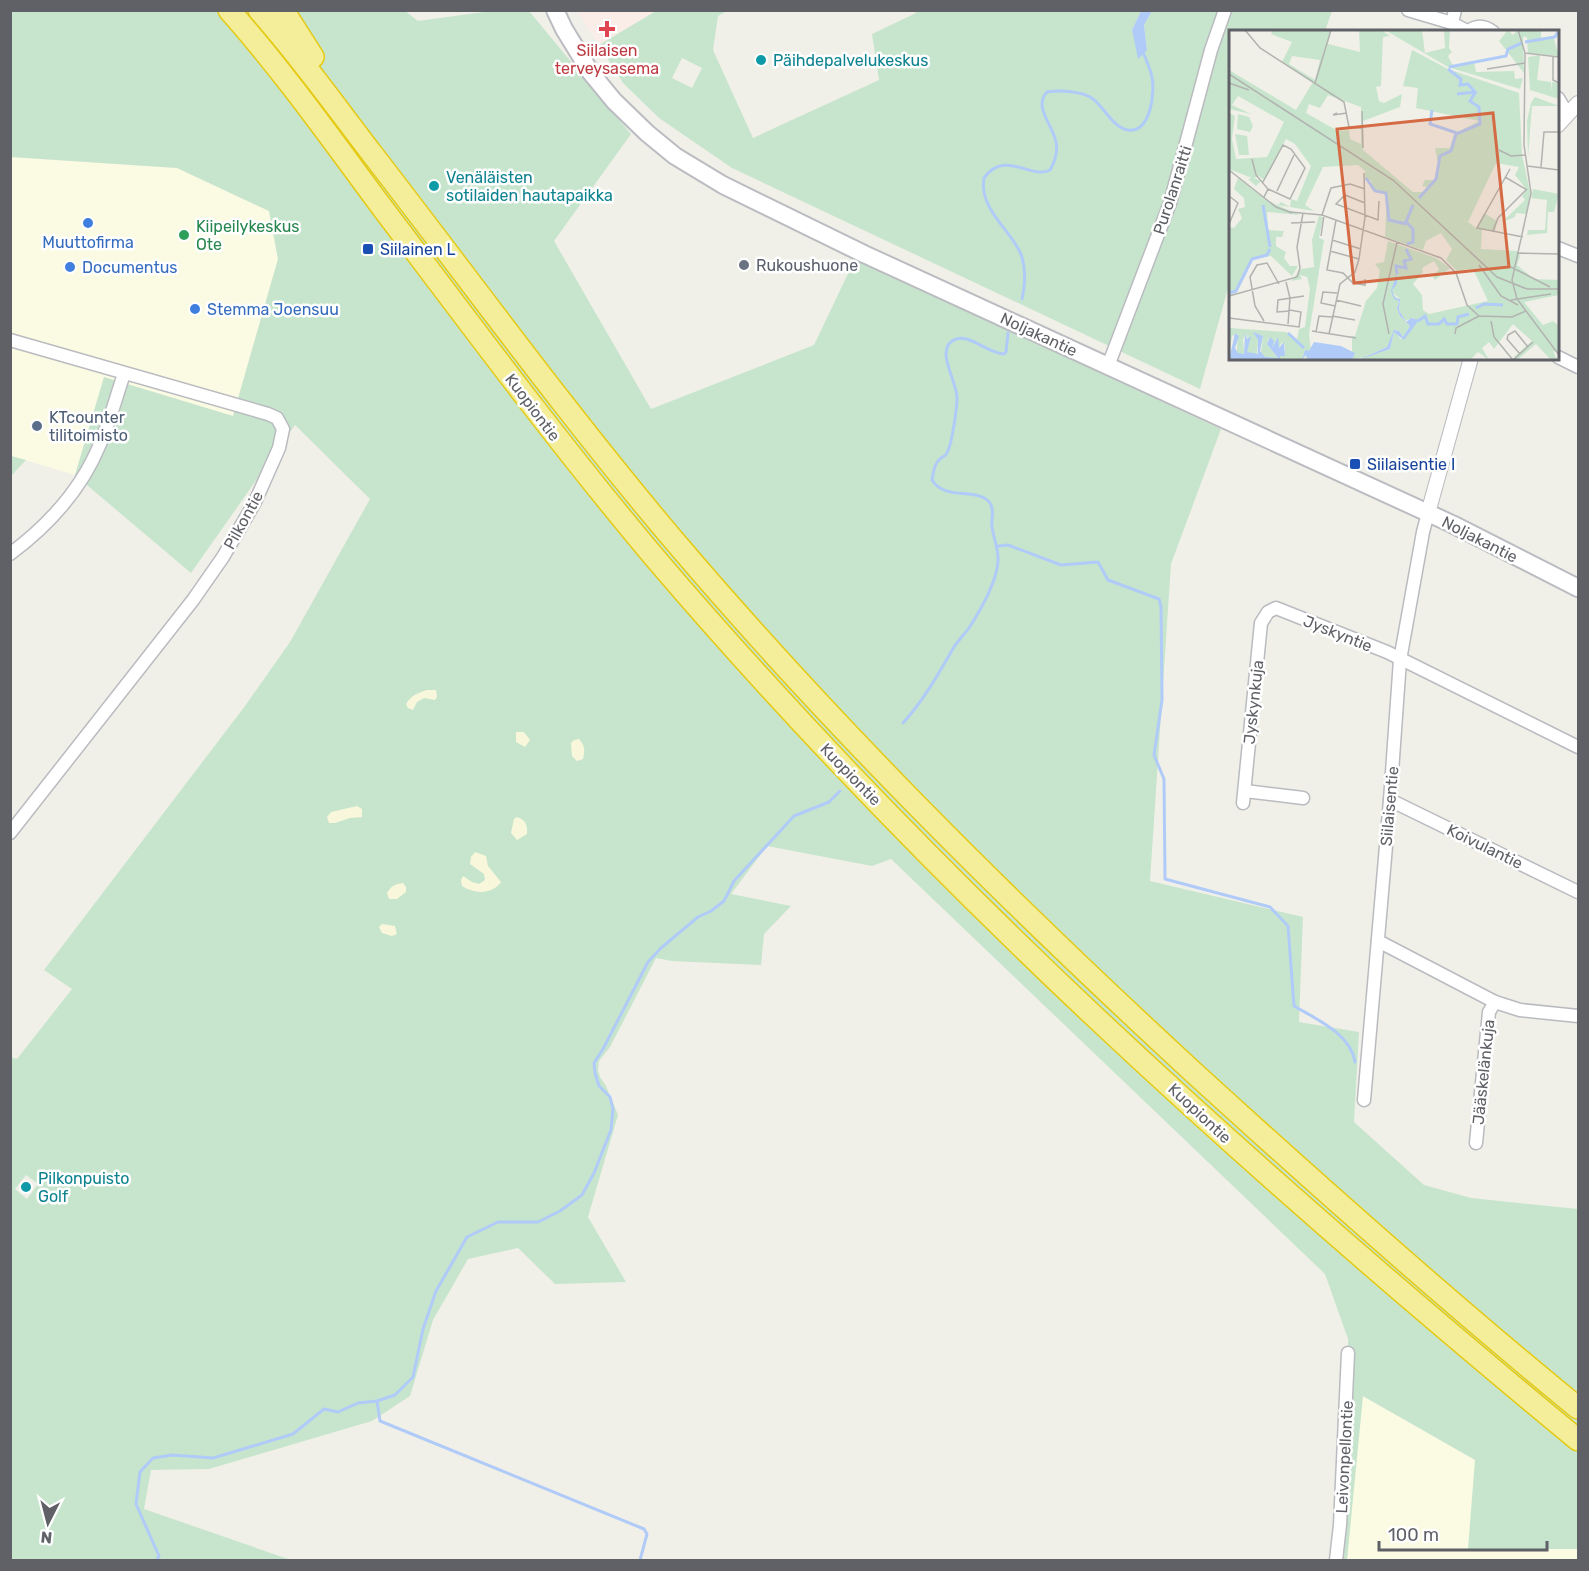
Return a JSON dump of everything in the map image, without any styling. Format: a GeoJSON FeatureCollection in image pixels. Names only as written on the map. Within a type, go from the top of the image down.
{"type":"FeatureCollection","features":[{"type":"Feature","properties":{"kind":"highway","name":"Kuopiontie"},"geometry":{"type":"LineString","coordinates":[[229,10],[338,147],[552,434],[768,687],[905,830],[1079,1002],[1327,1228],[1578,1440]]}},
{"type":"Feature","properties":{"kind":"highway","name":"Kuopiontie"},"geometry":{"type":"LineString","coordinates":[[260,10],[538,373],[664,528],[786,668],[923,813],[1096,982],[1281,1153],[1449,1300],[1578,1408]]}},
{"type":"Feature","properties":{"kind":"highway"},"geometry":{"type":"LineString","coordinates":[[283,10],[324,73],[328,96]]}},
{"type":"Feature","properties":{"kind":"main road","name":"Noljakantie"},"geometry":{"type":"LineString","coordinates":[[555,10],[591,73],[614,101],[675,156],[723,185],[864,254],[1428,513],[1578,588]]}},
{"type":"Feature","properties":{"kind":"street","name":"Purolanraitti"},"geometry":{"type":"LineString","coordinates":[[1108,366],[1170,203],[1211,51],[1225,10]]}},
{"type":"Feature","properties":{"kind":"street"},"geometry":{"type":"LineString","coordinates":[[1408,10],[1454,17],[1466,30]]}},
{"type":"Feature","properties":{"kind":"street"},"geometry":{"type":"LineString","coordinates":[[1470,30],[1480,26],[1491,30]]}},
{"type":"Feature","properties":{"kind":"street"},"geometry":{"type":"LineString","coordinates":[[1559,101],[1567,113]]}},
{"type":"Feature","properties":{"kind":"street"},"geometry":{"type":"LineString","coordinates":[[1559,123],[1578,103]]}},
{"type":"Feature","properties":{"kind":"street"},"geometry":{"type":"LineString","coordinates":[[1559,249],[1578,256]]}},
{"type":"Feature","properties":{"kind":"street","name":"Pilkontie"},"geometry":{"type":"LineString","coordinates":[[10,340],[268,414],[277,418],[283,429],[279,448],[255,502],[223,557],[10,833]]}},
{"type":"Feature","properties":{"kind":"street"},"geometry":{"type":"LineString","coordinates":[[1559,358],[1578,367]]}},
{"type":"Feature","properties":{"kind":"street"},"geometry":{"type":"LineString","coordinates":[[1428,513],[1470,360]]}},
{"type":"Feature","properties":{"kind":"street"},"geometry":{"type":"LineString","coordinates":[[10,554],[30,539],[61,508],[84,476],[100,444],[123,374]]}},
{"type":"Feature","properties":{"kind":"street","name":"Siilaisentie"},"geometry":{"type":"LineString","coordinates":[[1364,1100],[1400,660],[1428,513]]}},
{"type":"Feature","properties":{"kind":"street","name":"Jyskyntie"},"geometry":{"type":"LineString","coordinates":[[1276,608],[1387,652],[1400,660]]}},
{"type":"Feature","properties":{"kind":"street","name":"Jyskynkuja"},"geometry":{"type":"LineString","coordinates":[[1276,608],[1268,612],[1261,623],[1244,797],[1303,798]]}},
{"type":"Feature","properties":{"kind":"street"},"geometry":{"type":"LineString","coordinates":[[1400,660],[1520,716],[1578,747]]}},
{"type":"Feature","properties":{"kind":"street","name":"Koivulantie"},"geometry":{"type":"LineString","coordinates":[[1390,800],[1578,892]]}},
{"type":"Feature","properties":{"kind":"street"},"geometry":{"type":"LineString","coordinates":[[1378,941],[1495,1002],[1520,1010],[1578,1016]]}},
{"type":"Feature","properties":{"kind":"street","name":"Jääskelänkuja"},"geometry":{"type":"LineString","coordinates":[[1476,1143],[1489,1012],[1495,1002]]}},
{"type":"Feature","properties":{"kind":"street","name":"Leivonpellontie"},"geometry":{"type":"LineString","coordinates":[[1339,1560],[1348,1353]]}},
{"type":"Feature","properties":{"kind":"shaded area"},"geometry":{"type":"Polygon","coordinates":[[[404,10],[418,21],[491,11],[529,11],[631,134],[554,241],[651,409],[814,345],[855,259],[1221,429],[1171,564],[1150,881],[1303,917],[1299,1022],[1359,1032],[1354,1122],[1424,1185],[1471,1198],[1578,1209],[1578,1549],[1468,1549],[1475,1460],[1363,1396],[1347,1560],[1336,1560],[1348,1339],[1325,1274],[891,859],[872,866],[767,846],[731,894],[791,906],[764,934],[761,965],[672,961],[656,958],[610,1047],[599,1061],[600,1077],[618,1115],[588,1217],[626,1282],[555,1284],[518,1248],[468,1259],[433,1320],[410,1396],[372,1421],[209,1469],[151,1470],[144,1509],[291,1560],[11,1560],[10,1057],[17,1059],[72,989],[44,970],[245,706],[290,642],[370,499],[295,425],[191,573],[75,475],[104,377],[233,416],[278,259],[269,211],[177,168],[11,157],[11,11],[404,10]],[[26,1175],[15,1189],[27,1199],[38,1184],[26,1175]]]}},
{"type":"Feature","properties":{"kind":"shaded area","name":"Siilaisen terveysasema"},"geometry":{"type":"Polygon","coordinates":[[[577,11],[656,11],[599,45],[577,11]]]}},
{"type":"Feature","properties":{"kind":"shaded area"},"geometry":{"type":"Polygon","coordinates":[[[656,11],[727,11],[718,16],[713,50],[753,138],[879,80],[872,34],[918,11],[1141,11],[1132,30],[1147,50],[1144,25],[1152,11],[1332,11],[1325,30],[1229,30],[1229,285],[1200,389],[732,168],[659,118],[623,83],[599,45],[656,11]],[[682,58],[672,78],[692,88],[702,68],[682,58]]]}},
{"type":"Feature","properties":{"kind":"shaded area"},"geometry":{"type":"Polygon","coordinates":[[[10,157],[177,168],[269,211],[278,259],[233,416],[104,377],[75,475],[11,456],[10,157]]]}},
{"type":"Feature","properties":{"kind":"shaded area"},"geometry":{"type":"Polygon","coordinates":[[[10,456],[26,460],[11,476],[10,456]]]}},
{"type":"Feature","properties":{"kind":"shaded area"},"geometry":{"type":"Polygon","coordinates":[[[1362,1396],[1476,1460],[1469,1549],[1578,1549],[1578,1560],[1347,1560],[1362,1396]]]}},
{"type":"Feature","properties":{"kind":"sand"},"geometry":{"type":"Polygon","coordinates":[[[427,690],[436,690],[435,700],[424,698],[417,702],[413,710],[408,708],[406,704],[410,698],[427,690]]]}},
{"type":"Feature","properties":{"kind":"sand"},"geometry":{"type":"Polygon","coordinates":[[[516,732],[524,732],[530,740],[525,747],[516,742],[516,732]]]}},
{"type":"Feature","properties":{"kind":"sand"},"geometry":{"type":"Polygon","coordinates":[[[579,739],[584,753],[583,759],[577,761],[572,756],[571,743],[579,739]]]}},
{"type":"Feature","properties":{"kind":"sand"},"geometry":{"type":"Polygon","coordinates":[[[357,806],[362,809],[362,817],[329,823],[327,817],[331,812],[357,806]]]}},
{"type":"Feature","properties":{"kind":"sand"},"geometry":{"type":"Polygon","coordinates":[[[517,817],[526,824],[527,834],[517,840],[511,833],[514,819],[517,817]]]}},
{"type":"Feature","properties":{"kind":"sand"},"geometry":{"type":"Polygon","coordinates":[[[475,852],[486,856],[488,866],[501,882],[493,889],[477,892],[462,886],[463,876],[479,884],[485,880],[484,874],[470,864],[475,852]]]}},
{"type":"Feature","properties":{"kind":"sand"},"geometry":{"type":"Polygon","coordinates":[[[403,883],[406,892],[397,899],[389,899],[387,893],[390,889],[403,883]]]}},
{"type":"Feature","properties":{"kind":"sand"},"geometry":{"type":"Polygon","coordinates":[[[382,924],[395,926],[397,934],[392,936],[382,933],[379,927],[382,924]]]}},
{"type":"Feature","properties":{"kind":"water"},"geometry":{"type":"Polygon","coordinates":[[[1141,11],[1152,11],[1144,25],[1147,50],[1138,59],[1132,30],[1141,11]]]}},
{"type":"Feature","properties":{"kind":"waterway"},"geometry":{"type":"LineString","coordinates":[[1022,299],[1025,278],[1022,257],[986,200],[984,178],[992,170],[1009,165],[1043,172],[1050,170],[1056,156],[1057,145],[1043,110],[1043,98],[1047,92],[1065,91],[1089,96],[1123,128],[1136,129],[1142,125],[1150,110],[1153,84],[1142,50]]}},
{"type":"Feature","properties":{"kind":"waterway"},"geometry":{"type":"LineString","coordinates":[[903,723],[924,696],[984,603],[998,562],[990,503],[977,495],[945,490],[938,487],[932,480],[936,463],[949,448],[956,410],[956,391],[946,357],[946,349],[949,343],[961,338],[1004,354],[1008,333]]}},
{"type":"Feature","properties":{"kind":"waterway"},"geometry":{"type":"LineString","coordinates":[[998,546],[1008,545],[1061,565],[1098,562],[1108,580],[1159,599],[1162,700],[1154,755],[1164,779],[1165,879],[1270,907],[1288,926],[1294,1006],[1340,1035],[1347,1043],[1355,1062]]}},
{"type":"Feature","properties":{"kind":"waterway"},"geometry":{"type":"LineString","coordinates":[[157,1560],[159,1556],[136,1504],[140,1472],[153,1458],[172,1455],[213,1458],[293,1434],[324,1409],[338,1412],[358,1403],[377,1401],[395,1395],[413,1377],[423,1329],[436,1291],[467,1237],[498,1222],[538,1222],[560,1211],[582,1195],[594,1173],[611,1130],[613,1109],[610,1097],[599,1086],[594,1063],[648,962],[698,917],[724,901],[734,881],[794,816],[829,802],[840,791]]}},
{"type":"Feature","properties":{"kind":"waterway"},"geometry":{"type":"LineString","coordinates":[[377,1401],[380,1421],[644,1529],[647,1534],[640,1560]]}},
{"type":"Feature","properties":{"kind":"place","name":"Siilaisen terveysasema"},"geometry":{"type":"Point","coordinates":[607,29]}},
{"type":"Feature","properties":{"kind":"place","name":"Päihdepalvelukeskus"},"geometry":{"type":"Point","coordinates":[761,60]}},
{"type":"Feature","properties":{"kind":"place","name":"Venäläisten sotilaiden hautapaikka"},"geometry":{"type":"Point","coordinates":[434,186]}},
{"type":"Feature","properties":{"kind":"place","name":"Muuttofirma"},"geometry":{"type":"Point","coordinates":[88,223]}},
{"type":"Feature","properties":{"kind":"place","name":"Kiipeilykeskus Ote"},"geometry":{"type":"Point","coordinates":[184,235]}},
{"type":"Feature","properties":{"kind":"place","name":"Siilainen L"},"geometry":{"type":"Point","coordinates":[368,249]}},
{"type":"Feature","properties":{"kind":"place","name":"Rukoushuone"},"geometry":{"type":"Point","coordinates":[744,265]}},
{"type":"Feature","properties":{"kind":"place","name":"Documentus"},"geometry":{"type":"Point","coordinates":[70,267]}},
{"type":"Feature","properties":{"kind":"place","name":"Stemma Joensuu"},"geometry":{"type":"Point","coordinates":[195,309]}},
{"type":"Feature","properties":{"kind":"place","name":"KTcounter tilitoimisto"},"geometry":{"type":"Point","coordinates":[37,426]}},
{"type":"Feature","properties":{"kind":"place","name":"Siilaisentie I"},"geometry":{"type":"Point","coordinates":[1355,464]}},
{"type":"Feature","properties":{"kind":"place","name":"Pilkonpuisto Golf"},"geometry":{"type":"Point","coordinates":[26,1187]}}]}
